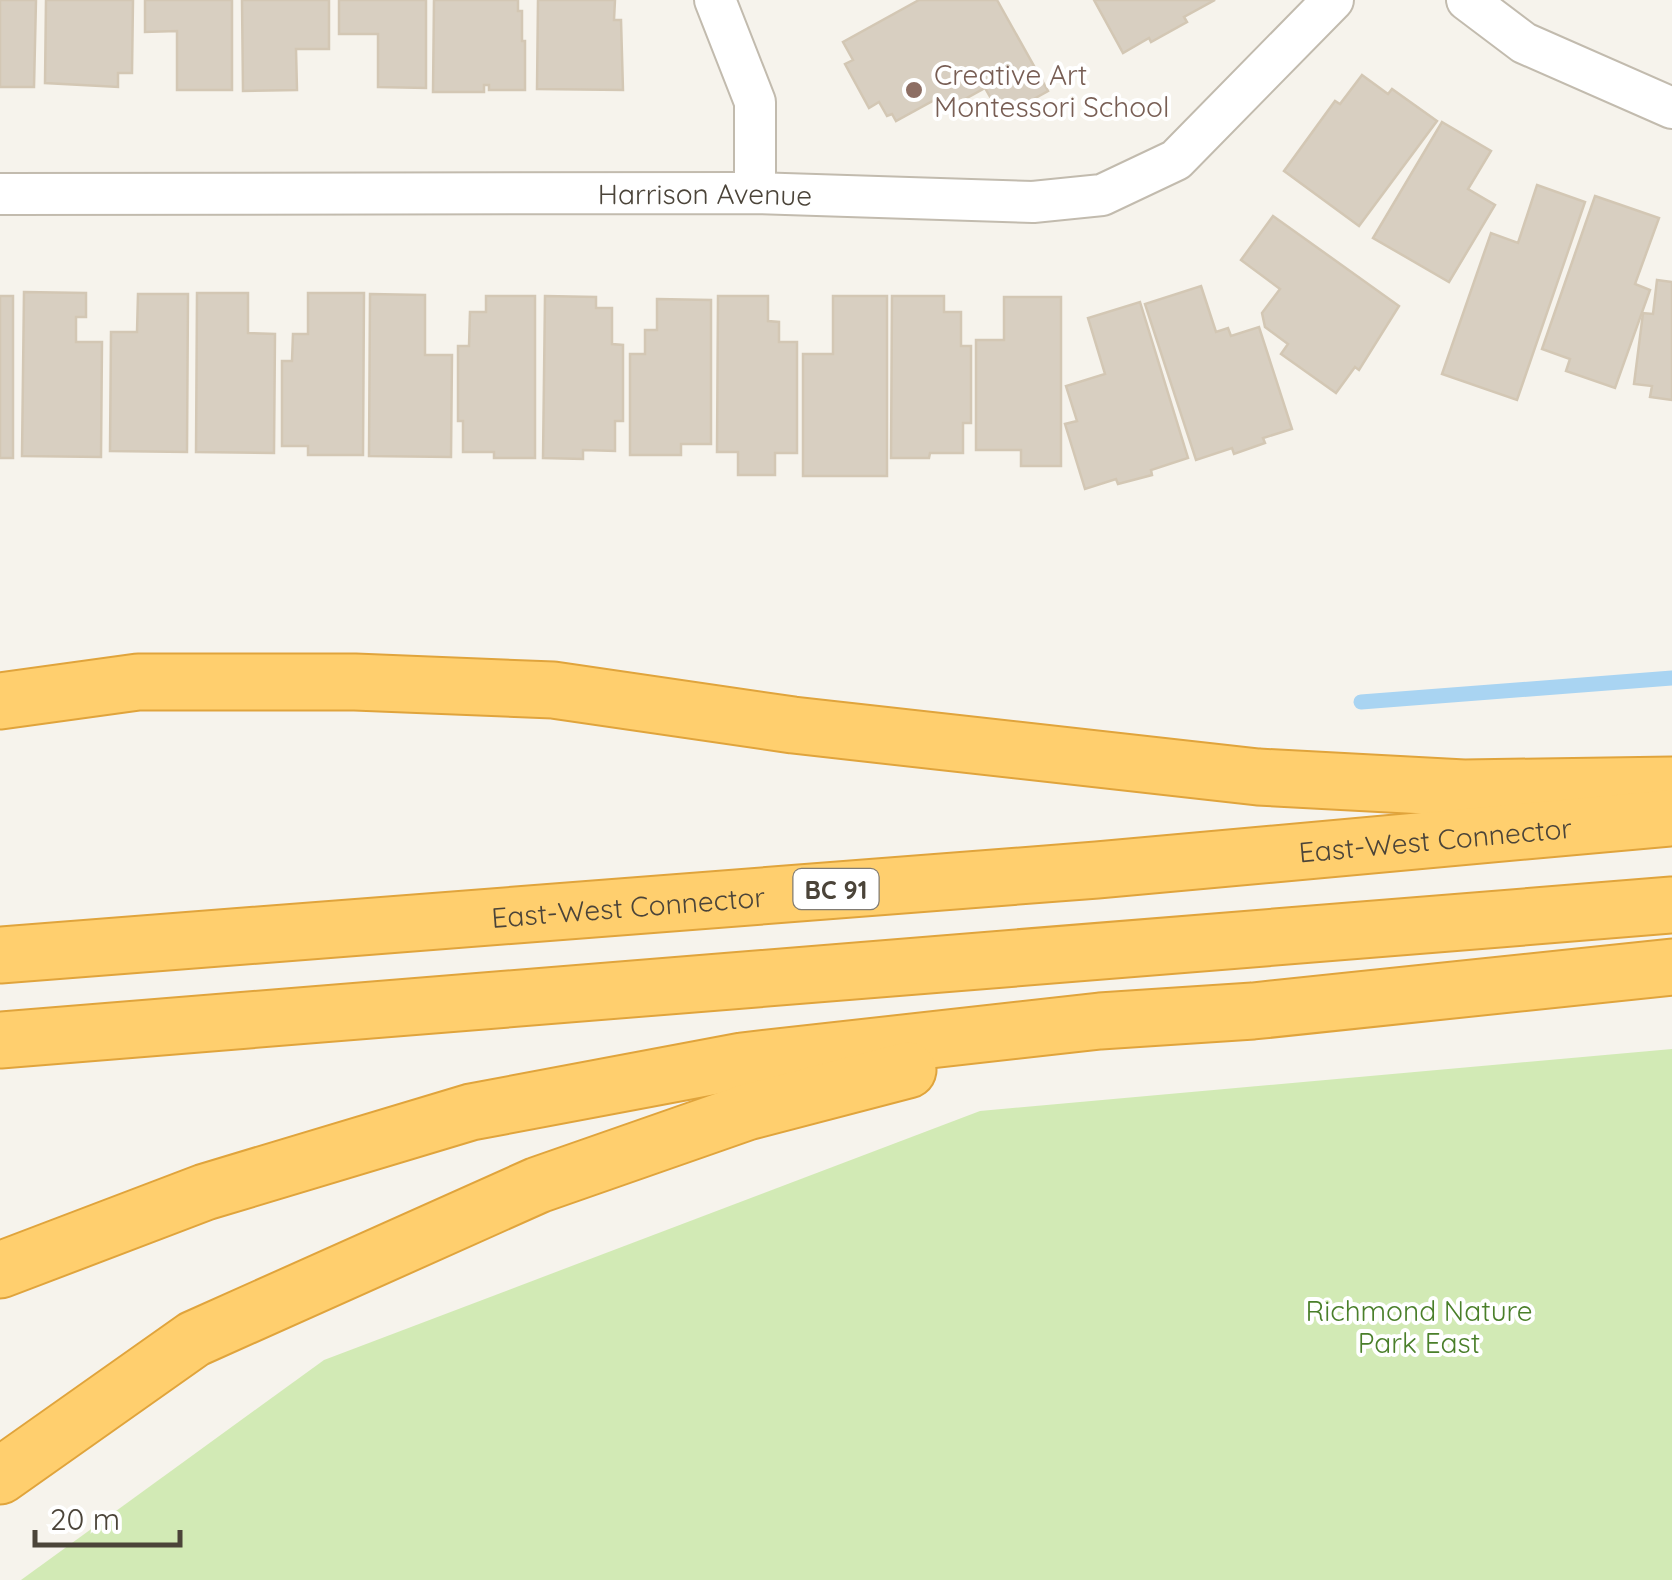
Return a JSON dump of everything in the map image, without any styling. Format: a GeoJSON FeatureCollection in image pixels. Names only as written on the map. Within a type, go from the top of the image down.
{"type":"FeatureCollection","features":[{"type":"Feature","properties":{"kind":"highway"},"geometry":{"type":"LineString","coordinates":[[0,700],[138,682],[355,682],[554,690],[793,725],[1258,776],[1464,788],[1672,784]]}},
{"type":"Feature","properties":{"kind":"highway","name":"East-West Connector"},"geometry":{"type":"LineString","coordinates":[[0,956],[1097,870],[1672,817]]}},
{"type":"Feature","properties":{"kind":"highway"},"geometry":{"type":"LineString","coordinates":[[0,1040],[1672,905]]}},
{"type":"Feature","properties":{"kind":"highway"},"geometry":{"type":"LineString","coordinates":[[0,1270],[205,1192],[471,1112],[742,1061],[1100,1020],[1253,1011],[1672,967]]}},
{"type":"Feature","properties":{"kind":"highway"},"geometry":{"type":"LineString","coordinates":[[0,1476],[194,1339],[538,1185],[747,1112],[1100,1020]]}},
{"type":"Feature","properties":{"kind":"street"},"geometry":{"type":"LineString","coordinates":[[715,0],[755,102],[755,193]]}},
{"type":"Feature","properties":{"kind":"street","name":"Harrison Avenue"},"geometry":{"type":"LineString","coordinates":[[0,194],[755,193],[1034,202],[1102,195],[1176,160],[1333,0]]}},
{"type":"Feature","properties":{"kind":"street"},"geometry":{"type":"LineString","coordinates":[[1467,0],[1524,43],[1672,108]]}},
{"type":"Feature","properties":{"kind":"green space","name":"Richmond Nature Park East"},"geometry":{"type":"Polygon","coordinates":[[[1672,1049],[1672,1580],[21,1580],[324,1360],[980,1111],[1672,1049]]]}},
{"type":"Feature","properties":{"kind":"building"},"geometry":{"type":"Polygon","coordinates":[[[0,0],[36,0],[34,87],[0,87],[0,0]]]}},
{"type":"Feature","properties":{"kind":"building"},"geometry":{"type":"Polygon","coordinates":[[[46,0],[133,0],[132,73],[118,73],[118,87],[45,83],[46,0]]]}},
{"type":"Feature","properties":{"kind":"building"},"geometry":{"type":"Polygon","coordinates":[[[145,0],[232,0],[232,90],[177,90],[177,31],[145,32],[145,0]]]}},
{"type":"Feature","properties":{"kind":"building"},"geometry":{"type":"Polygon","coordinates":[[[242,0],[329,0],[329,49],[296,49],[297,90],[243,91],[242,0]]]}},
{"type":"Feature","properties":{"kind":"building"},"geometry":{"type":"Polygon","coordinates":[[[339,0],[426,0],[426,88],[378,87],[378,34],[339,34],[339,0]]]}},
{"type":"Feature","properties":{"kind":"building"},"geometry":{"type":"Polygon","coordinates":[[[434,0],[518,0],[525,41],[525,90],[489,90],[489,85],[484,85],[484,92],[433,92],[434,0]]]}},
{"type":"Feature","properties":{"kind":"building"},"geometry":{"type":"Polygon","coordinates":[[[538,0],[615,0],[614,20],[621,20],[623,90],[537,89],[538,0]]]}},
{"type":"Feature","properties":{"kind":"building"},"geometry":{"type":"Polygon","coordinates":[[[919,0],[997,0],[1048,91],[1014,110],[993,102],[985,88],[947,109],[940,97],[896,121],[892,114],[887,116],[879,102],[869,108],[845,64],[853,60],[843,42],[919,0]]]}},
{"type":"Feature","properties":{"kind":"building"},"geometry":{"type":"Polygon","coordinates":[[[1094,0],[1215,0],[1184,17],[1187,22],[1123,53],[1094,0]]]}},
{"type":"Feature","properties":{"kind":"building"},"geometry":{"type":"Polygon","coordinates":[[[1362,75],[1388,94],[1392,89],[1437,121],[1359,226],[1284,171],[1335,101],[1340,104],[1362,75]]]}},
{"type":"Feature","properties":{"kind":"building"},"geometry":{"type":"Polygon","coordinates":[[[1442,122],[1491,151],[1468,189],[1495,205],[1449,282],[1373,238],[1442,122]]]}},
{"type":"Feature","properties":{"kind":"building"},"geometry":{"type":"Polygon","coordinates":[[[1537,185],[1585,202],[1517,400],[1442,374],[1491,233],[1518,243],[1537,185]]]}},
{"type":"Feature","properties":{"kind":"building"},"geometry":{"type":"Polygon","coordinates":[[[1595,196],[1659,218],[1635,284],[1650,290],[1615,388],[1566,371],[1570,359],[1542,349],[1595,196]]]}},
{"type":"Feature","properties":{"kind":"building"},"geometry":{"type":"Polygon","coordinates":[[[1273,216],[1399,306],[1359,370],[1355,367],[1336,393],[1281,354],[1288,344],[1265,327],[1262,313],[1280,289],[1241,260],[1273,216]]]}},
{"type":"Feature","properties":{"kind":"building"},"geometry":{"type":"Polygon","coordinates":[[[1657,280],[1672,282],[1672,400],[1650,397],[1652,386],[1634,384],[1643,313],[1653,314],[1657,280]]]}},
{"type":"Feature","properties":{"kind":"building"},"geometry":{"type":"Polygon","coordinates":[[[1201,286],[1216,332],[1228,328],[1231,336],[1259,327],[1292,429],[1263,438],[1265,443],[1234,454],[1232,448],[1196,460],[1145,304],[1201,286]]]}},
{"type":"Feature","properties":{"kind":"building"},"geometry":{"type":"Polygon","coordinates":[[[24,292],[86,293],[86,317],[76,317],[76,342],[102,342],[101,457],[22,456],[24,292]]]}},
{"type":"Feature","properties":{"kind":"building"},"geometry":{"type":"Polygon","coordinates":[[[197,293],[248,293],[248,333],[275,334],[274,453],[196,452],[197,293]]]}},
{"type":"Feature","properties":{"kind":"building"},"geometry":{"type":"Polygon","coordinates":[[[308,293],[364,293],[363,455],[308,455],[308,446],[282,446],[282,361],[292,361],[293,334],[308,334],[308,293]]]}},
{"type":"Feature","properties":{"kind":"building"},"geometry":{"type":"Polygon","coordinates":[[[138,294],[188,294],[187,452],[110,451],[111,332],[137,332],[138,294]]]}},
{"type":"Feature","properties":{"kind":"building"},"geometry":{"type":"Polygon","coordinates":[[[370,294],[425,295],[425,355],[452,355],[451,457],[369,456],[370,294]]]}},
{"type":"Feature","properties":{"kind":"building"},"geometry":{"type":"Polygon","coordinates":[[[0,296],[13,296],[13,458],[0,458],[0,296]]]}},
{"type":"Feature","properties":{"kind":"building"},"geometry":{"type":"Polygon","coordinates":[[[486,296],[535,296],[535,458],[494,458],[494,452],[463,452],[463,421],[458,421],[458,346],[469,346],[470,312],[486,312],[486,296]]]}},
{"type":"Feature","properties":{"kind":"building"},"geometry":{"type":"Polygon","coordinates":[[[545,296],[596,297],[596,308],[612,308],[612,344],[623,345],[623,421],[615,421],[615,451],[583,450],[583,459],[543,458],[545,296]]]}},
{"type":"Feature","properties":{"kind":"building"},"geometry":{"type":"Polygon","coordinates":[[[718,296],[768,296],[768,321],[779,322],[779,342],[797,342],[797,453],[775,453],[775,475],[738,475],[738,452],[717,452],[718,296]]]}},
{"type":"Feature","properties":{"kind":"building"},"geometry":{"type":"Polygon","coordinates":[[[833,296],[887,296],[887,476],[803,476],[803,354],[833,354],[833,296]]]}},
{"type":"Feature","properties":{"kind":"building"},"geometry":{"type":"Polygon","coordinates":[[[892,296],[944,296],[944,312],[961,312],[961,346],[971,346],[971,423],[963,423],[963,453],[891,458],[892,296]]]}},
{"type":"Feature","properties":{"kind":"building"},"geometry":{"type":"Polygon","coordinates":[[[1004,297],[1061,297],[1061,466],[1021,466],[1021,450],[976,450],[976,340],[1004,340],[1004,297]]]}},
{"type":"Feature","properties":{"kind":"building"},"geometry":{"type":"Polygon","coordinates":[[[657,299],[711,300],[711,444],[681,444],[681,455],[630,455],[630,354],[645,354],[645,330],[657,330],[657,299]]]}},
{"type":"Feature","properties":{"kind":"building"},"geometry":{"type":"Polygon","coordinates":[[[1140,302],[1188,458],[1151,470],[1152,475],[1118,484],[1116,479],[1085,489],[1065,424],[1077,421],[1066,386],[1105,374],[1088,318],[1140,302]]]}},
{"type":"Feature","properties":{"kind":"waterway"},"geometry":{"type":"LineString","coordinates":[[1361,702],[1672,678]]}},
{"type":"Feature","properties":{"kind":"place","name":"Creative Art Montessori School"},"geometry":{"type":"Point","coordinates":[914,90]}}]}
